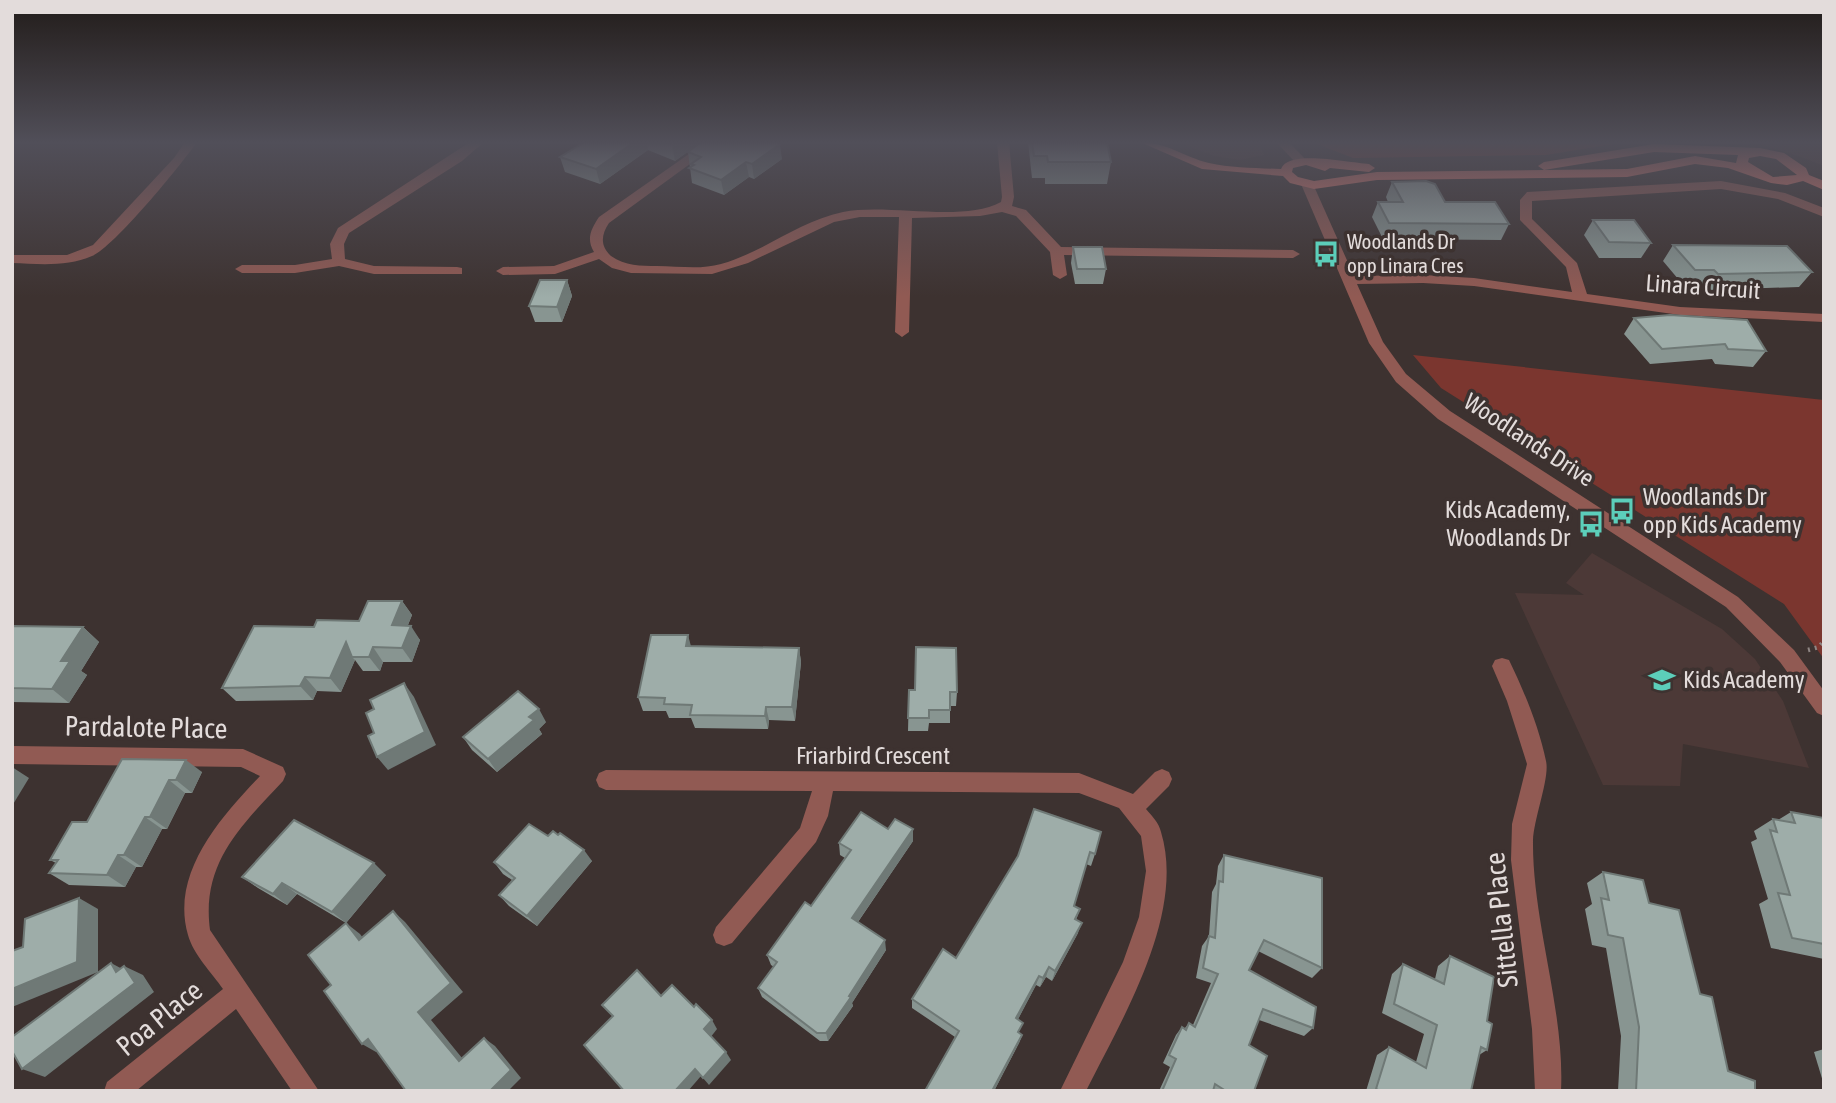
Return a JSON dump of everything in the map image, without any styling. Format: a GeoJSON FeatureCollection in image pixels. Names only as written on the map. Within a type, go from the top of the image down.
{"type":"FeatureCollection","features":[{"type":"Feature","properties":{"kind":"street"},"geometry":{"type":"LineString","coordinates":[[12,260],[63,260],[85,255],[97,248],[148,193]]}},
{"type":"Feature","properties":{"kind":"street"},"geometry":{"type":"LineString","coordinates":[[339,262],[337,244],[343,232],[403,193]]}},
{"type":"Feature","properties":{"kind":"street"},"geometry":{"type":"LineString","coordinates":[[641,193],[609,216],[596,236],[601,254],[616,264],[638,270],[711,270],[729,266],[811,227],[843,215],[979,213],[1004,208],[1021,213],[1057,251],[1060,275]]}},
{"type":"Feature","properties":{"kind":"street"},"geometry":{"type":"LineString","coordinates":[[1004,208],[1008,193]]}},
{"type":"Feature","properties":{"kind":"street","name":"Woodlands Drive"},"geometry":{"type":"LineString","coordinates":[[1311,193],[1386,360],[1422,398],[1732,602],[1787,656],[1824,707]]}},
{"type":"Feature","properties":{"kind":"street"},"geometry":{"type":"LineString","coordinates":[[1563,193],[1531,195],[1526,200],[1525,220],[1572,266],[1580,295]]}},
{"type":"Feature","properties":{"kind":"street"},"geometry":{"type":"LineString","coordinates":[[1766,193],[1781,196],[1824,213]]}},
{"type":"Feature","properties":{"kind":"street"},"geometry":{"type":"LineString","coordinates":[[902,332],[906,212]]}},
{"type":"Feature","properties":{"kind":"street"},"geometry":{"type":"LineString","coordinates":[[1057,251],[1293,254]]}},
{"type":"Feature","properties":{"kind":"street"},"geometry":{"type":"LineString","coordinates":[[503,271],[555,270],[601,254]]}},
{"type":"Feature","properties":{"kind":"street"},"geometry":{"type":"LineString","coordinates":[[242,269],[295,269],[339,262],[374,270],[457,271]]}},
{"type":"Feature","properties":{"kind":"street","name":"Linara Circuit"},"geometry":{"type":"LineString","coordinates":[[1351,280],[1447,280],[1580,295],[1680,311],[1824,318]]}},
{"type":"Feature","properties":{"kind":"street","name":"Sittella Place"},"geometry":{"type":"LineString","coordinates":[[1502,666],[1517,701],[1536,764],[1523,824],[1522,860],[1549,1076],[1548,1091]]}},
{"type":"Feature","properties":{"kind":"street","name":"Pardalote Place"},"geometry":{"type":"LineString","coordinates":[[12,755],[243,758],[276,774],[239,814],[216,846],[195,894],[194,906],[199,934],[307,1091]]}},
{"type":"Feature","properties":{"kind":"street"},"geometry":{"type":"LineString","coordinates":[[1134,807],[1162,779]]}},
{"type":"Feature","properties":{"kind":"street","name":"Friarbird Crescent"},"geometry":{"type":"LineString","coordinates":[[606,780],[1079,783],[1109,790],[1146,819],[1156,849],[1158,871],[1154,905],[1135,962],[1072,1091]]}},
{"type":"Feature","properties":{"kind":"street"},"geometry":{"type":"LineString","coordinates":[[724,935],[808,835],[817,816],[825,782]]}},
{"type":"Feature","properties":{"kind":"street","name":"Poa Place"},"geometry":{"type":"LineString","coordinates":[[116,1091],[239,991]]}},
{"type":"Feature","properties":{"kind":"path"},"geometry":{"type":"LineString","coordinates":[[1807,650],[1819,647],[1824,641]]}},
{"type":"Feature","properties":{"kind":"shaded area"},"geometry":{"type":"Polygon","coordinates":[[[1413,355],[1824,400],[1824,659],[1784,604],[1441,388],[1413,355]]]}},
{"type":"Feature","properties":{"kind":"shaded area","name":"Kids Academy"},"geometry":{"type":"Polygon","coordinates":[[[1592,553],[1722,629],[1755,659],[1783,701],[1809,768],[1683,744],[1680,786],[1603,785],[1515,593],[1584,595],[1566,583],[1592,553]]]}},
{"type":"Feature","properties":{"kind":"building"},"geometry":{"type":"Polygon","coordinates":[[[1398,193],[1440,193],[1445,202],[1495,202],[1509,224],[1389,223],[1378,202],[1403,202],[1398,193]]]}},
{"type":"Feature","properties":{"kind":"building"},"geometry":{"type":"Polygon","coordinates":[[[1593,220],[1634,220],[1651,243],[1609,242],[1593,220]]]}},
{"type":"Feature","properties":{"kind":"building"},"geometry":{"type":"Polygon","coordinates":[[[1673,245],[1787,246],[1812,272],[1718,274],[1714,270],[1695,270],[1673,245]]]}},
{"type":"Feature","properties":{"kind":"building"},"geometry":{"type":"Polygon","coordinates":[[[1073,247],[1102,247],[1106,269],[1077,269],[1073,247]]]}},
{"type":"Feature","properties":{"kind":"building"},"geometry":{"type":"Polygon","coordinates":[[[540,280],[567,280],[557,307],[529,306],[540,280]]]}},
{"type":"Feature","properties":{"kind":"building"},"geometry":{"type":"Polygon","coordinates":[[[1670,315],[1747,320],[1766,351],[1728,349],[1725,344],[1662,349],[1634,318],[1670,315]]]}},
{"type":"Feature","properties":{"kind":"building"},"geometry":{"type":"Polygon","coordinates":[[[368,601],[402,601],[392,625],[411,626],[402,648],[373,647],[369,657],[352,657],[346,642],[330,678],[305,677],[300,686],[222,688],[254,626],[314,627],[317,620],[359,621],[368,601]]]}},
{"type":"Feature","properties":{"kind":"building"},"geometry":{"type":"Polygon","coordinates":[[[12,626],[83,627],[61,661],[70,661],[52,689],[12,688],[12,626]]]}},
{"type":"Feature","properties":{"kind":"building"},"geometry":{"type":"Polygon","coordinates":[[[651,635],[688,635],[686,646],[799,648],[792,707],[766,707],[765,716],[690,715],[692,705],[664,704],[665,698],[638,697],[651,635]]]}},
{"type":"Feature","properties":{"kind":"building"},"geometry":{"type":"Polygon","coordinates":[[[916,647],[956,648],[957,692],[950,692],[950,710],[929,710],[929,718],[908,718],[909,690],[915,690],[916,647]]]}},
{"type":"Feature","properties":{"kind":"building"},"geometry":{"type":"Polygon","coordinates":[[[404,683],[425,732],[377,757],[368,736],[374,733],[366,713],[374,709],[370,700],[404,683]]]}},
{"type":"Feature","properties":{"kind":"building"},"geometry":{"type":"Polygon","coordinates":[[[518,691],[539,709],[529,717],[534,720],[488,759],[463,737],[518,691]]]}},
{"type":"Feature","properties":{"kind":"building"},"geometry":{"type":"Polygon","coordinates":[[[122,759],[186,760],[176,780],[169,780],[150,817],[145,817],[124,855],[118,855],[107,875],[49,873],[58,860],[50,860],[72,822],[87,822],[122,759]]]}},
{"type":"Feature","properties":{"kind":"building"},"geometry":{"type":"Polygon","coordinates":[[[1034,809],[1101,832],[1095,854],[1090,852],[1074,906],[1080,909],[1075,919],[1082,923],[1055,971],[1049,967],[1043,978],[1039,976],[1016,1018],[1023,1023],[1018,1032],[1022,1035],[992,1091],[925,1091],[959,1031],[912,999],[943,949],[956,958],[1018,856],[1034,809]]]}},
{"type":"Feature","properties":{"kind":"building"},"geometry":{"type":"Polygon","coordinates":[[[861,812],[888,829],[895,819],[913,829],[852,918],[885,940],[826,1033],[817,1033],[758,988],[777,962],[767,955],[805,902],[811,906],[851,850],[839,843],[861,812]]]}},
{"type":"Feature","properties":{"kind":"building"},"geometry":{"type":"Polygon","coordinates":[[[1791,812],[1824,818],[1824,944],[1792,938],[1778,893],[1790,895],[1770,830],[1777,832],[1773,819],[1795,823],[1791,812]]]}},
{"type":"Feature","properties":{"kind":"building"},"geometry":{"type":"Polygon","coordinates":[[[294,820],[374,863],[332,912],[282,883],[273,894],[242,877],[294,820]]]}},
{"type":"Feature","properties":{"kind":"building"},"geometry":{"type":"Polygon","coordinates":[[[529,824],[548,836],[553,831],[558,835],[560,833],[584,850],[527,916],[499,895],[515,878],[494,862],[529,824]]]}},
{"type":"Feature","properties":{"kind":"building"},"geometry":{"type":"Polygon","coordinates":[[[1224,855],[1322,878],[1322,968],[1264,940],[1249,970],[1316,1007],[1313,1028],[1263,1009],[1249,1045],[1267,1056],[1254,1091],[1226,1091],[1215,1084],[1213,1091],[1162,1091],[1176,1059],[1169,1055],[1182,1027],[1186,1030],[1189,1023],[1195,1027],[1218,974],[1203,968],[1209,936],[1215,938],[1219,881],[1223,882],[1224,855]]]}},
{"type":"Feature","properties":{"kind":"building"},"geometry":{"type":"Polygon","coordinates":[[[1603,872],[1643,880],[1649,903],[1679,910],[1700,994],[1712,997],[1728,1071],[1755,1081],[1755,1091],[1636,1091],[1639,1027],[1623,938],[1608,935],[1601,898],[1609,900],[1603,872]]]}},
{"type":"Feature","properties":{"kind":"building"},"geometry":{"type":"Polygon","coordinates":[[[79,898],[77,962],[12,989],[12,951],[23,947],[25,919],[79,898]]]}},
{"type":"Feature","properties":{"kind":"building"},"geometry":{"type":"Polygon","coordinates":[[[393,911],[451,983],[418,1012],[459,1061],[484,1038],[511,1070],[490,1091],[406,1091],[368,1039],[362,1044],[324,991],[331,985],[308,955],[346,923],[359,940],[393,911]]]}},
{"type":"Feature","properties":{"kind":"building"},"geometry":{"type":"Polygon","coordinates":[[[1450,956],[1494,977],[1487,1021],[1492,1024],[1487,1050],[1481,1047],[1471,1091],[1376,1089],[1389,1047],[1426,1068],[1437,1025],[1394,1004],[1403,964],[1444,984],[1450,956]]]}},
{"type":"Feature","properties":{"kind":"building"},"geometry":{"type":"Polygon","coordinates":[[[111,963],[116,972],[124,966],[135,983],[22,1069],[12,1051],[12,1037],[111,963]]]}},
{"type":"Feature","properties":{"kind":"building"},"geometry":{"type":"Polygon","coordinates":[[[637,970],[661,996],[672,985],[694,1007],[696,1004],[712,1020],[704,1029],[726,1052],[703,1078],[695,1069],[675,1091],[624,1091],[584,1045],[613,1016],[602,1005],[637,970]]]}},
{"type":"Feature","properties":{"kind":"place","name":"Woodlands Dr opp Linara Cres"},"geometry":{"type":"Point","coordinates":[1326,254]}},
{"type":"Feature","properties":{"kind":"place","name":"Woodlands Dr opp Kids Academy"},"geometry":{"type":"Point","coordinates":[1622,511]}},
{"type":"Feature","properties":{"kind":"place","name":"Kids Academy, Woodlands Dr"},"geometry":{"type":"Point","coordinates":[1591,524]}},
{"type":"Feature","properties":{"kind":"place","name":"Kids Academy"},"geometry":{"type":"Point","coordinates":[1662,680]}}]}
